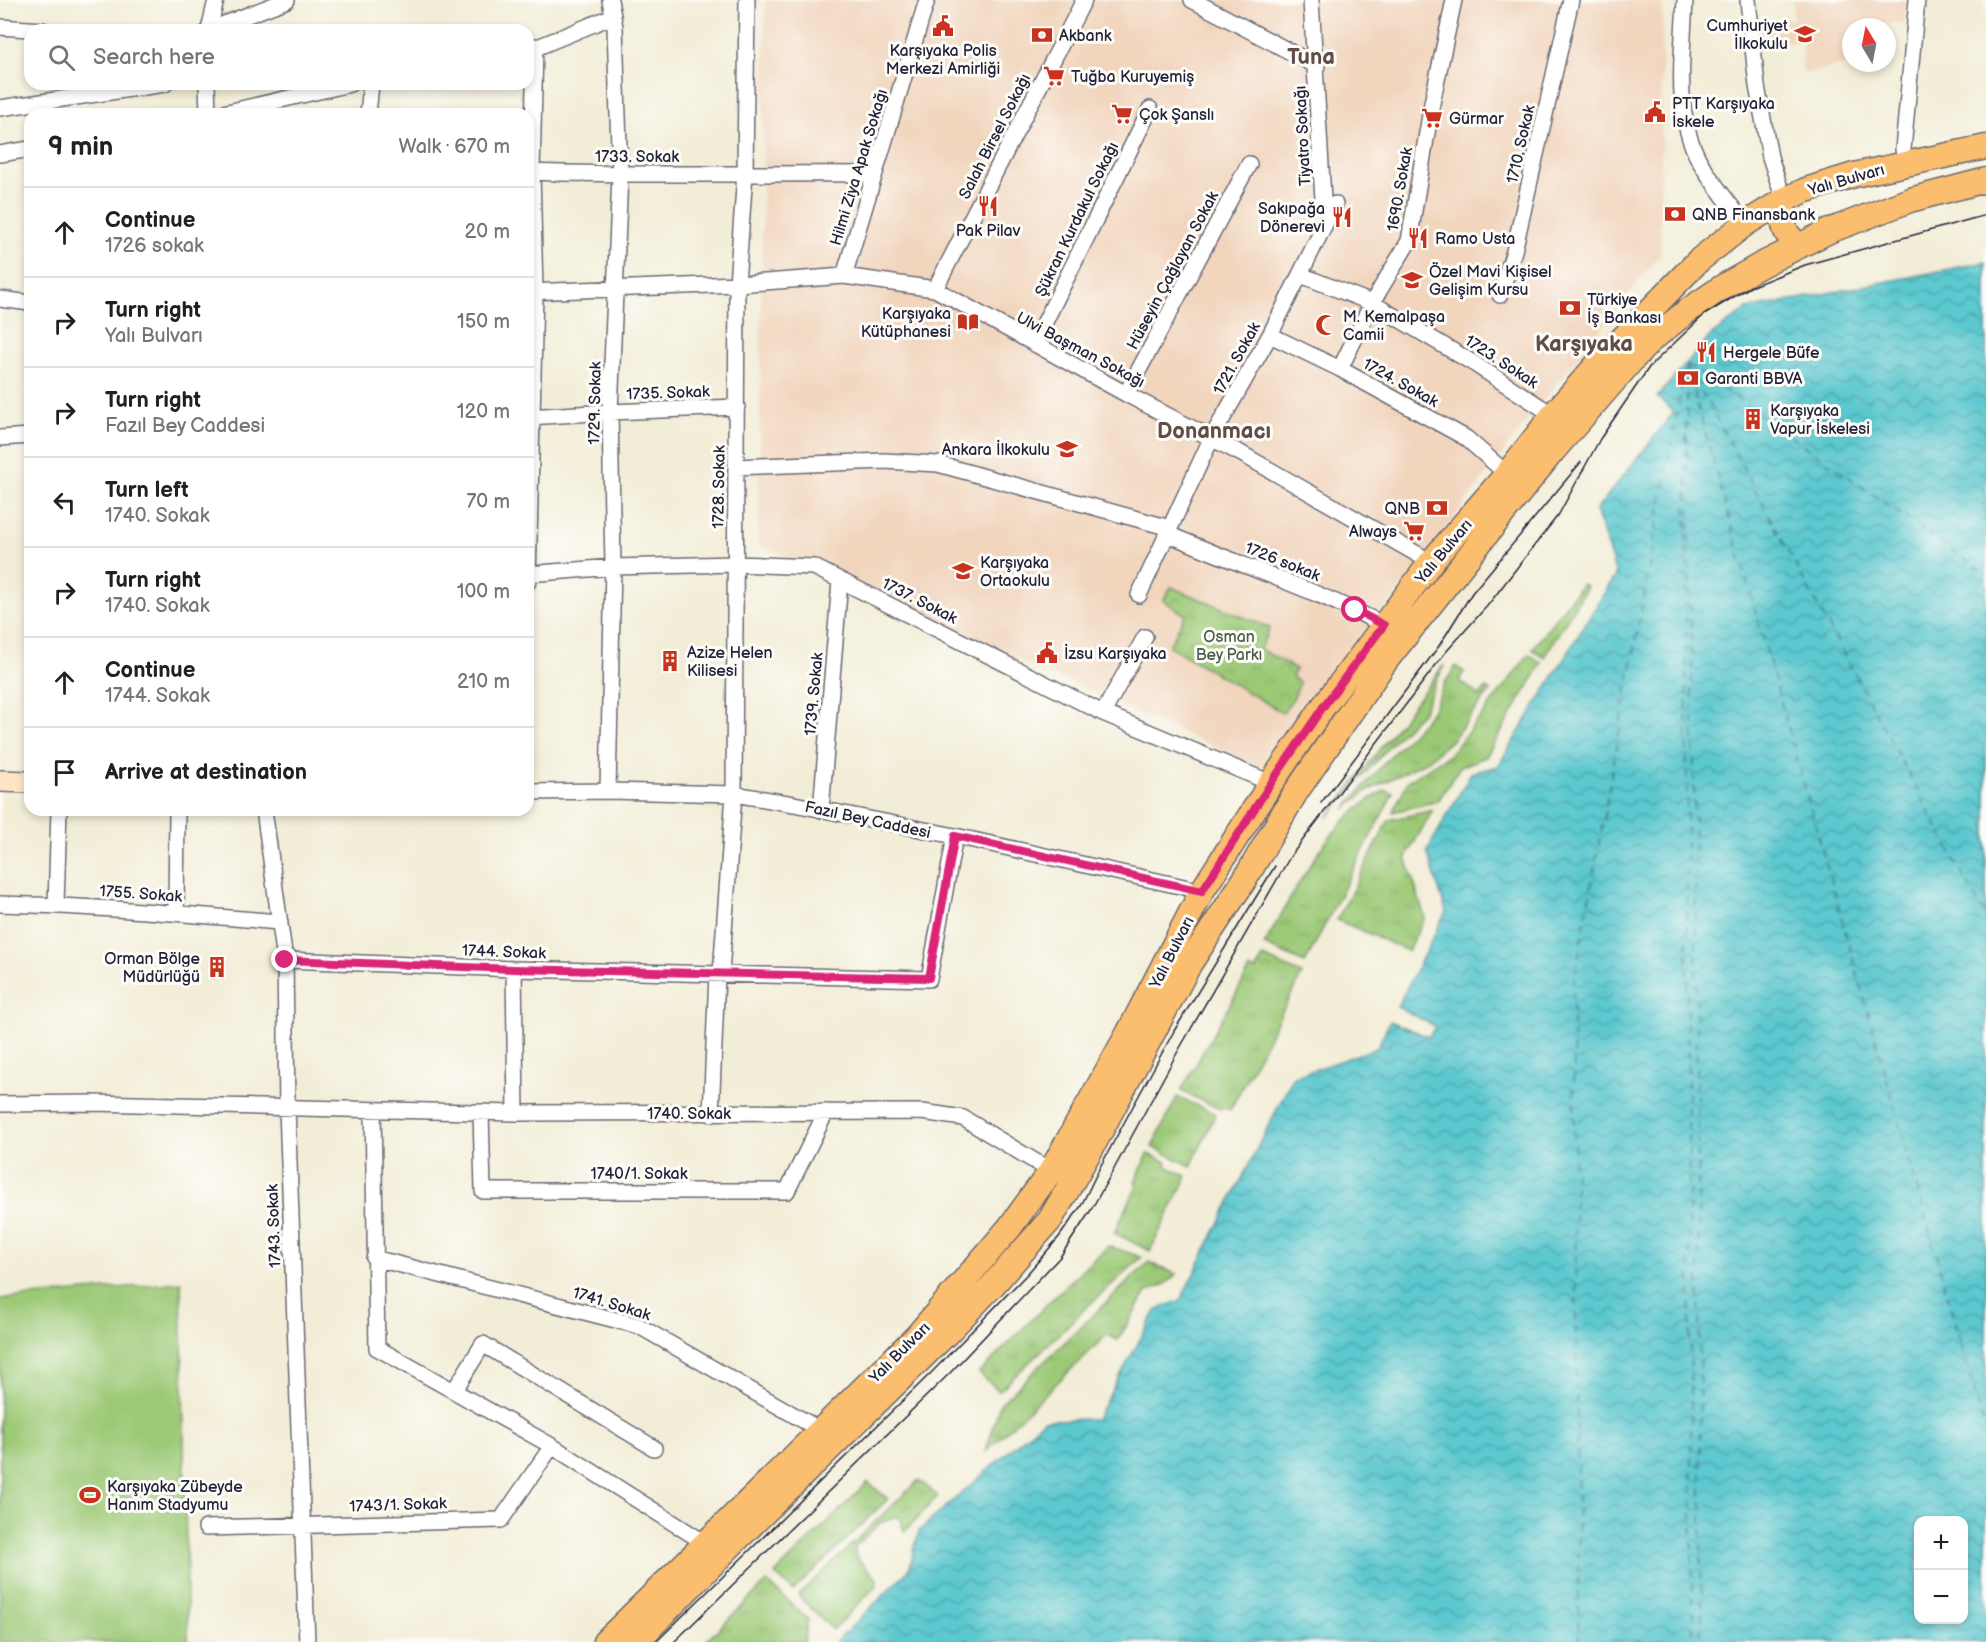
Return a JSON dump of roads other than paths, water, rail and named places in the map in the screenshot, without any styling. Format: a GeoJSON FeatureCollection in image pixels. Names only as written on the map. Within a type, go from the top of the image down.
{"type":"FeatureCollection","features":[{"type":"Feature","properties":{"kind":"main road","name":"Yalı Bulvarı"},"geometry":{"type":"LineString","coordinates":[[605,1642],[916,1337],[978,1266],[1031,1198],[1051,1171],[1128,1034],[1202,891],[1271,783],[1323,707],[1431,562],[1507,474],[1552,415],[1596,366],[1698,261],[1745,224],[1784,200],[1827,182],[1986,147]]}},
{"type":"Feature","properties":{"kind":"main road","name":"Yalı Bulvarı"},"geometry":{"type":"LineString","coordinates":[[636,1642],[730,1546],[947,1333],[1050,1220],[1073,1183],[1190,963],[1245,879],[1296,792],[1387,659],[1552,452],[1650,341],[1686,312],[1724,286],[1829,231],[1910,200],[1986,180]]}},
{"type":"Feature","properties":{"kind":"main road"},"geometry":{"type":"LineString","coordinates":[[1784,200],[1782,218],[1784,230],[1791,240],[1805,243]]}},
{"type":"Feature","properties":{"kind":"main road"},"geometry":{"type":"LineString","coordinates":[[1069,1136],[1076,1143],[1091,1149]]}},
{"type":"Feature","properties":{"kind":"main road","name":"1740. Sokak"},"geometry":{"type":"LineString","coordinates":[[1051,1171],[1073,1183]]}},
{"type":"Feature","properties":{"kind":"main road"},"geometry":{"type":"LineString","coordinates":[[1031,1198],[1043,1200],[1050,1220]]}},
{"type":"Feature","properties":{"kind":"street"},"geometry":{"type":"LineString","coordinates":[[210,24],[216,0]]}},
{"type":"Feature","properties":{"kind":"street"},"geometry":{"type":"LineString","coordinates":[[225,24],[287,0]]}},
{"type":"Feature","properties":{"kind":"street","name":"1729. Sokak"},"geometry":{"type":"LineString","coordinates":[[608,791],[613,567],[610,412],[620,175],[615,27],[610,0]]}},
{"type":"Feature","properties":{"kind":"street","name":"1728. Sokak"},"geometry":{"type":"LineString","coordinates":[[711,1114],[719,974],[734,794],[737,284],[745,173],[747,0]]}},
{"type":"Feature","properties":{"kind":"street","name":"Hilmi Ziya Apak Sokağı"},"geometry":{"type":"LineString","coordinates":[[844,276],[927,0]]}},
{"type":"Feature","properties":{"kind":"street","name":"Salah Birsel Sokağı"},"geometry":{"type":"LineString","coordinates":[[935,289],[1084,0]]}},
{"type":"Feature","properties":{"kind":"street"},"geometry":{"type":"LineString","coordinates":[[1192,0],[1317,66]]}},
{"type":"Feature","properties":{"kind":"street","name":"Tiyatro Sokağı"},"geometry":{"type":"LineString","coordinates":[[1311,0],[1329,201]]}},
{"type":"Feature","properties":{"kind":"street","name":"1690. Sokak"},"geometry":{"type":"LineString","coordinates":[[1340,369],[1372,303],[1409,241],[1432,103],[1454,0]]}},
{"type":"Feature","properties":{"kind":"street","name":"1710. Sokak"},"geometry":{"type":"LineString","coordinates":[[1500,295],[1514,251],[1571,0]]}},
{"type":"Feature","properties":{"kind":"street"},"geometry":{"type":"LineString","coordinates":[[1685,0],[1681,80],[1689,132],[1698,158],[1715,186],[1745,224]]}},
{"type":"Feature","properties":{"kind":"street"},"geometry":{"type":"LineString","coordinates":[[1748,0],[1757,86],[1770,157],[1784,200]]}},
{"type":"Feature","properties":{"kind":"street"},"geometry":{"type":"LineString","coordinates":[[1905,163],[1903,148],[1917,0]]}},
{"type":"Feature","properties":{"kind":"street"},"geometry":{"type":"LineString","coordinates":[[534,47],[613,16]]}},
{"type":"Feature","properties":{"kind":"street"},"geometry":{"type":"LineString","coordinates":[[0,27],[24,29]]}},
{"type":"Feature","properties":{"kind":"street"},"geometry":{"type":"LineString","coordinates":[[0,108],[124,90]]}},
{"type":"Feature","properties":{"kind":"street"},"geometry":{"type":"LineString","coordinates":[[207,90],[208,108]]}},
{"type":"Feature","properties":{"kind":"street"},"geometry":{"type":"LineString","coordinates":[[245,108],[324,90]]}},
{"type":"Feature","properties":{"kind":"street"},"geometry":{"type":"LineString","coordinates":[[369,108],[370,90]]}},
{"type":"Feature","properties":{"kind":"street"},"geometry":{"type":"LineString","coordinates":[[531,90],[531,108]]}},
{"type":"Feature","properties":{"kind":"street","name":"Şükran Kurdakul Sokağı"},"geometry":{"type":"LineString","coordinates":[[1034,344],[1150,109]]}},
{"type":"Feature","properties":{"kind":"street"},"geometry":{"type":"LineString","coordinates":[[0,154],[24,150]]}},
{"type":"Feature","properties":{"kind":"street","name":"Hüseyin Çağlayan Sokak"},"geometry":{"type":"LineString","coordinates":[[1126,393],[1249,164]]}},
{"type":"Feature","properties":{"kind":"street","name":"1733. Sokak"},"geometry":{"type":"LineString","coordinates":[[534,172],[620,175],[874,174]]}},
{"type":"Feature","properties":{"kind":"street","name":"1721. Sokak"},"geometry":{"type":"LineString","coordinates":[[1139,595],[1212,437],[1301,275],[1329,201]]}},
{"type":"Feature","properties":{"kind":"street","name":"1723. Sokak"},"geometry":{"type":"LineString","coordinates":[[1301,275],[1372,303],[1473,363],[1552,415]]}},
{"type":"Feature","properties":{"kind":"street"},"geometry":{"type":"LineString","coordinates":[[534,292],[737,284],[844,276],[935,289]]}},
{"type":"Feature","properties":{"kind":"street","name":"Ulvi Başman Sokağı"},"geometry":{"type":"LineString","coordinates":[[935,289],[1034,344],[1212,437],[1431,562]]}},
{"type":"Feature","properties":{"kind":"street"},"geometry":{"type":"LineString","coordinates":[[0,299],[24,302]]}},
{"type":"Feature","properties":{"kind":"street","name":"1724. Sokak"},"geometry":{"type":"LineString","coordinates":[[1270,335],[1340,369],[1466,438],[1507,474]]}},
{"type":"Feature","properties":{"kind":"street","name":"1735. Sokak"},"geometry":{"type":"LineString","coordinates":[[534,417],[736,407]]}},
{"type":"Feature","properties":{"kind":"street"},"geometry":{"type":"LineString","coordinates":[[0,438],[24,436]]}},
{"type":"Feature","properties":{"kind":"street","name":"1726 sokak"},"geometry":{"type":"LineString","coordinates":[[736,467],[884,461],[938,464],[1169,531],[1355,610],[1384,625]]}},
{"type":"Feature","properties":{"kind":"street","name":"1737. Sokak"},"geometry":{"type":"LineString","coordinates":[[534,574],[613,567],[735,564],[814,567],[1103,713],[1271,783]]}},
{"type":"Feature","properties":{"kind":"street","name":"1739. Sokak"},"geometry":{"type":"LineString","coordinates":[[822,810],[840,581]]}},
{"type":"Feature","properties":{"kind":"street"},"geometry":{"type":"LineString","coordinates":[[1103,713],[1145,637]]}},
{"type":"Feature","properties":{"kind":"street"},"geometry":{"type":"LineString","coordinates":[[0,781],[24,782]]}},
{"type":"Feature","properties":{"kind":"street","name":"Fazıl Bey Caddesi"},"geometry":{"type":"LineString","coordinates":[[534,792],[734,794],[955,836],[1202,891]]}},
{"type":"Feature","properties":{"kind":"street"},"geometry":{"type":"LineString","coordinates":[[56,905],[59,816]]}},
{"type":"Feature","properties":{"kind":"street"},"geometry":{"type":"LineString","coordinates":[[176,913],[177,816]]}},
{"type":"Feature","properties":{"kind":"street","name":"1743. Sokak"},"geometry":{"type":"LineString","coordinates":[[265,816],[285,960],[287,1109],[307,1642]]}},
{"type":"Feature","properties":{"kind":"street"},"geometry":{"type":"LineString","coordinates":[[719,974],[929,978],[955,836]]}},
{"type":"Feature","properties":{"kind":"street","name":"1755. Sokak"},"geometry":{"type":"LineString","coordinates":[[0,904],[56,905],[280,922]]}},
{"type":"Feature","properties":{"kind":"street","name":"1744. Sokak"},"geometry":{"type":"LineString","coordinates":[[285,960],[719,974]]}},
{"type":"Feature","properties":{"kind":"street"},"geometry":{"type":"LineString","coordinates":[[514,969],[516,1113]]}},
{"type":"Feature","properties":{"kind":"street","name":"1740. Sokak"},"geometry":{"type":"LineString","coordinates":[[0,1104],[92,1103],[516,1113],[922,1112],[963,1118],[1051,1171]]}},
{"type":"Feature","properties":{"kind":"street"},"geometry":{"type":"LineString","coordinates":[[373,1111],[376,1348],[552,1446],[705,1543]]}},
{"type":"Feature","properties":{"kind":"street","name":"1740/1. Sokak"},"geometry":{"type":"LineString","coordinates":[[481,1112],[483,1191],[787,1191],[826,1112]]}},
{"type":"Feature","properties":{"kind":"street","name":"1741. Sokak"},"geometry":{"type":"LineString","coordinates":[[374,1258],[639,1326],[820,1430]]}},
{"type":"Feature","properties":{"kind":"street"},"geometry":{"type":"LineString","coordinates":[[454,1391],[483,1344],[654,1448]]}},
{"type":"Feature","properties":{"kind":"street","name":"1743/1. Sokak"},"geometry":{"type":"LineString","coordinates":[[206,1528],[501,1520],[552,1446]]}},
{"type":"Feature","properties":{"kind":"water"},"geometry":{"type":"Polygon","coordinates":[[[1986,262],[1986,1642],[836,1642],[909,1570],[919,1531],[1044,1420],[1096,1419],[1157,1309],[1180,1301],[1293,1077],[1377,1048],[1390,1021],[1429,1037],[1435,1026],[1397,1007],[1446,912],[1427,851],[1471,773],[1498,766],[1616,574],[1596,510],[1674,412],[1657,397],[1710,336],[1747,309],[1986,262]]]}},
{"type":"Feature","properties":{"kind":"tram line"},"geometry":{"type":"LineString","coordinates":[[674,1642],[950,1373],[1060,1257],[1091,1210],[1177,1053],[1290,857],[1445,653],[1488,605],[1559,514],[1600,439],[1650,366],[1704,315],[1750,287],[1805,265],[1986,215]]}},
{"type":"Feature","properties":{"kind":"tram line"},"geometry":{"type":"LineString","coordinates":[[1321,803],[1439,646],[1472,593],[1581,462]]}},
{"type":"Feature","properties":{"kind":"tram line"},"geometry":{"type":"LineString","coordinates":[[656,1642],[933,1371],[1028,1273],[1059,1237],[1081,1206],[1174,1031],[1275,866]]}},
{"type":"Feature","properties":{"kind":"place","name":"Karşıyaka Polis Merkezi Amirliği"},"geometry":{"type":"Point","coordinates":[943,26]}},
{"type":"Feature","properties":{"kind":"place","name":"Cumhuriyet İlkokulu"},"geometry":{"type":"Point","coordinates":[1805,34]}},
{"type":"Feature","properties":{"kind":"place","name":"Akbank"},"geometry":{"type":"Point","coordinates":[1042,35]}},
{"type":"Feature","properties":{"kind":"place","name":"Tuğba Kuruyemiş"},"geometry":{"type":"Point","coordinates":[1054,76]}},
{"type":"Feature","properties":{"kind":"place","name":"PTT Karşıyaka İskele"},"geometry":{"type":"Point","coordinates":[1655,112]}},
{"type":"Feature","properties":{"kind":"place","name":"Çok Şanslı"},"geometry":{"type":"Point","coordinates":[1122,114]}},
{"type":"Feature","properties":{"kind":"place","name":"Gürmar"},"geometry":{"type":"Point","coordinates":[1432,118]}},
{"type":"Feature","properties":{"kind":"place","name":"Pak Pilav"},"geometry":{"type":"Point","coordinates":[988,206]}},
{"type":"Feature","properties":{"kind":"place","name":"QNB Finansbank"},"geometry":{"type":"Point","coordinates":[1675,214]}},
{"type":"Feature","properties":{"kind":"place","name":"Sakıpağa Dönerevi"},"geometry":{"type":"Point","coordinates":[1342,217]}},
{"type":"Feature","properties":{"kind":"place","name":"Ramo Usta"},"geometry":{"type":"Point","coordinates":[1418,238]}},
{"type":"Feature","properties":{"kind":"place","name":"Özel Mavi Kişisel Gelişim Kursu"},"geometry":{"type":"Point","coordinates":[1412,280]}},
{"type":"Feature","properties":{"kind":"place","name":"Türkiye İş Bankası"},"geometry":{"type":"Point","coordinates":[1570,308]}},
{"type":"Feature","properties":{"kind":"place","name":"Karşıyaka Kütüphanesi"},"geometry":{"type":"Point","coordinates":[968,322]}},
{"type":"Feature","properties":{"kind":"place","name":"M. Kemalpaşa Camii"},"geometry":{"type":"Point","coordinates":[1326,325]}},
{"type":"Feature","properties":{"kind":"place","name":"Hergele Büfe"},"geometry":{"type":"Point","coordinates":[1706,352]}},
{"type":"Feature","properties":{"kind":"place","name":"Garanti BBVA"},"geometry":{"type":"Point","coordinates":[1688,378]}},
{"type":"Feature","properties":{"kind":"place","name":"Karşıyaka Vapur İskelesi"},"geometry":{"type":"Point","coordinates":[1753,419]}},
{"type":"Feature","properties":{"kind":"place","name":"Ankara İlkokulu"},"geometry":{"type":"Point","coordinates":[1067,449]}},
{"type":"Feature","properties":{"kind":"place","name":"QNB"},"geometry":{"type":"Point","coordinates":[1437,508]}},
{"type":"Feature","properties":{"kind":"place","name":"Always"},"geometry":{"type":"Point","coordinates":[1414,531]}},
{"type":"Feature","properties":{"kind":"place","name":"Karşıyaka Ortaokulu"},"geometry":{"type":"Point","coordinates":[963,571]}},
{"type":"Feature","properties":{"kind":"place","name":"İzsu Karşıyaka"},"geometry":{"type":"Point","coordinates":[1047,653]}},
{"type":"Feature","properties":{"kind":"place","name":"Azize Helen Kilisesi"},"geometry":{"type":"Point","coordinates":[670,661]}},
{"type":"Feature","properties":{"kind":"place","name":"Orman Bölge Müdürlüğü"},"geometry":{"type":"Point","coordinates":[217,967]}},
{"type":"Feature","properties":{"kind":"place","name":"Karşıyaka Zübeyde Hanım Stadyumu"},"geometry":{"type":"Point","coordinates":[90,1495]}},
{"type":"Feature","properties":{"kind":"district","name":"Tuna"},"geometry":{"type":"Point","coordinates":[1311,56]}},
{"type":"Feature","properties":{"kind":"district","name":"Karşıyaka"},"geometry":{"type":"Point","coordinates":[1584,343]}},
{"type":"Feature","properties":{"kind":"district","name":"Donanmacı"},"geometry":{"type":"Point","coordinates":[1214,430]}},
{"type":"Feature","properties":{"kind":"park label","name":"Osman Bey Parkı"},"geometry":{"type":"Point","coordinates":[1229,645]}}]}
